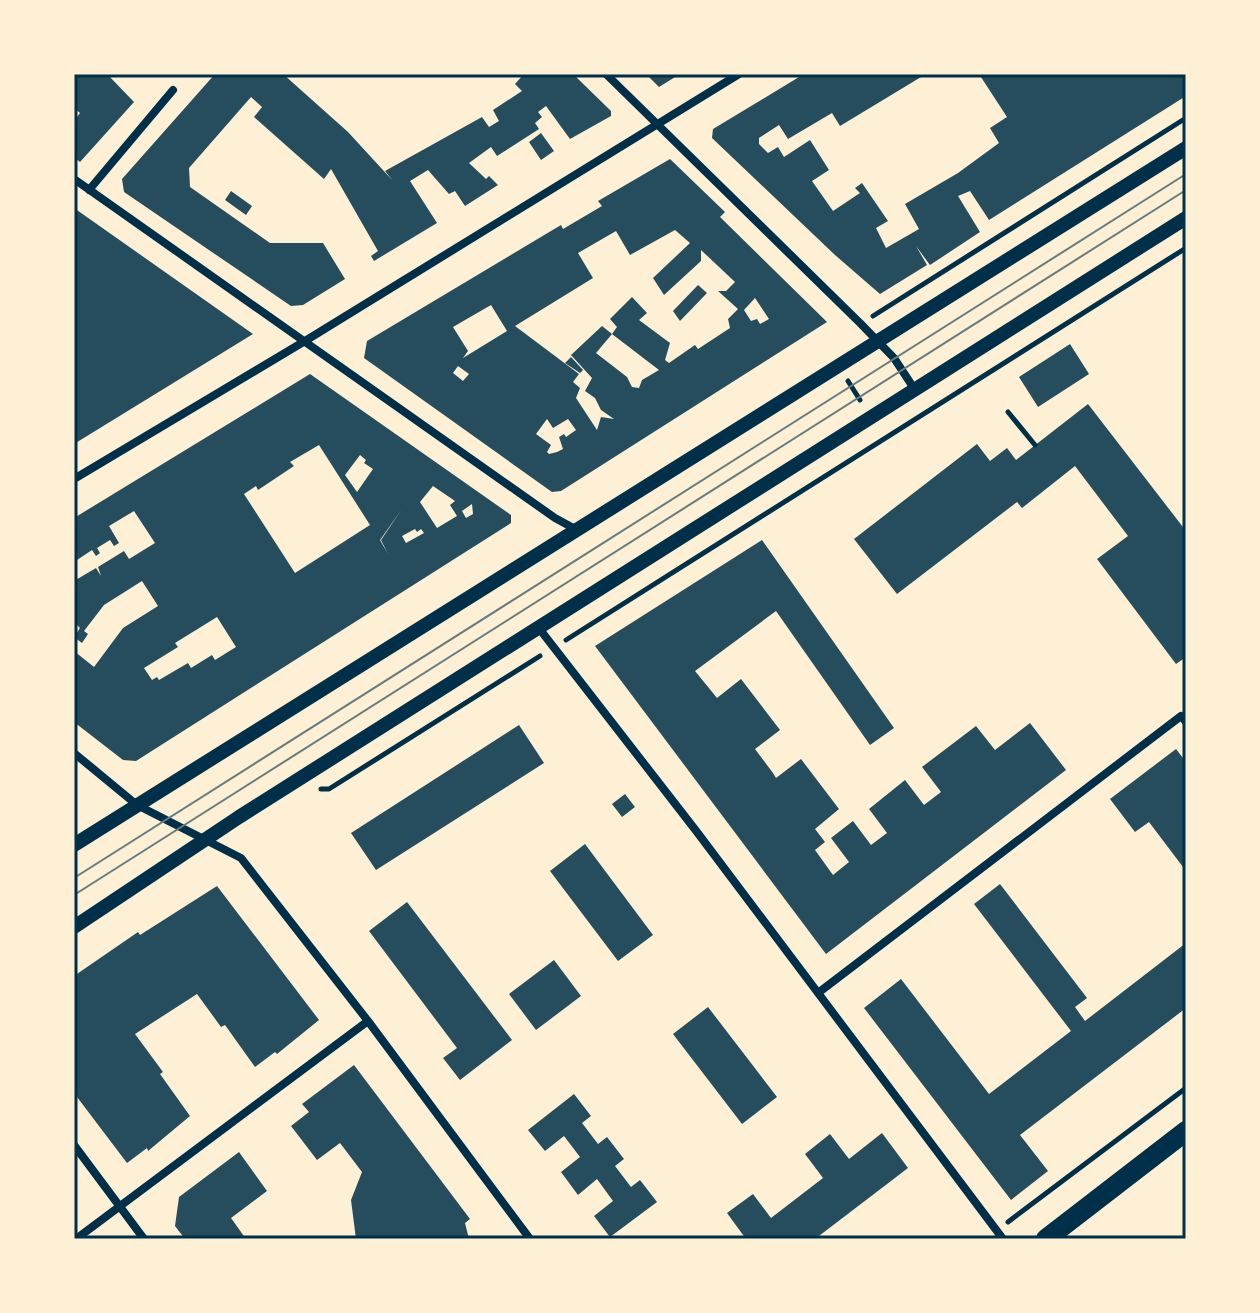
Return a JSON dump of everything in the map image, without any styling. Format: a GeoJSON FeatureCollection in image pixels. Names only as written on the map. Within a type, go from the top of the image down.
{"type":"FeatureCollection","features":[{"type":"Feature","properties":{"kind":"main road"},"geometry":{"type":"LineString","coordinates":[[1046,1239],[1186,1131]]}},
{"type":"Feature","properties":{"kind":"street"},"geometry":{"type":"LineString","coordinates":[[606,74],[894,358],[915,390]]}},
{"type":"Feature","properties":{"kind":"street"},"geometry":{"type":"LineString","coordinates":[[74,479],[739,74]]}},
{"type":"Feature","properties":{"kind":"street"},"geometry":{"type":"LineString","coordinates":[[89,190],[173,90]]}},
{"type":"Feature","properties":{"kind":"street"},"geometry":{"type":"LineString","coordinates":[[74,845],[1186,148]]}},
{"type":"Feature","properties":{"kind":"street"},"geometry":{"type":"LineString","coordinates":[[74,179],[577,531]]}},
{"type":"Feature","properties":{"kind":"street"},"geometry":{"type":"LineString","coordinates":[[74,927],[538,627],[1186,218]]}},
{"type":"Feature","properties":{"kind":"street"},"geometry":{"type":"LineString","coordinates":[[538,627],[1003,1239]]}},
{"type":"Feature","properties":{"kind":"street"},"geometry":{"type":"LineString","coordinates":[[818,993],[1181,716],[1186,722]]}},
{"type":"Feature","properties":{"kind":"street"},"geometry":{"type":"LineString","coordinates":[[74,753],[137,805],[241,858],[368,1021],[530,1239]]}},
{"type":"Feature","properties":{"kind":"street"},"geometry":{"type":"LineString","coordinates":[[76,1239],[368,1021]]}},
{"type":"Feature","properties":{"kind":"street"},"geometry":{"type":"LineString","coordinates":[[74,1145],[144,1239]]}},
{"type":"Feature","properties":{"kind":"path"},"geometry":{"type":"LineString","coordinates":[[872,316],[1186,118]]}},
{"type":"Feature","properties":{"kind":"path"},"geometry":{"type":"LineString","coordinates":[[996,368],[1186,248]]}},
{"type":"Feature","properties":{"kind":"path"},"geometry":{"type":"LineString","coordinates":[[838,366],[884,438]]}},
{"type":"Feature","properties":{"kind":"path"},"geometry":{"type":"LineString","coordinates":[[1008,412],[1035,445]]}},
{"type":"Feature","properties":{"kind":"path"},"geometry":{"type":"LineString","coordinates":[[997,1230],[1186,1088]]}},
{"type":"Feature","properties":{"kind":"building"},"geometry":{"type":"Polygon","coordinates":[[[74,74],[107,74],[134,102],[80,162],[74,157],[74,121],[80,113],[74,108],[74,74]]]}},
{"type":"Feature","properties":{"kind":"building"},"geometry":{"type":"Polygon","coordinates":[[[215,74],[283,74],[348,132],[393,181],[385,171],[482,117],[489,127],[499,121],[493,110],[522,91],[515,84],[524,74],[573,74],[611,111],[611,116],[570,139],[546,106],[538,112],[542,117],[535,123],[539,129],[497,156],[491,147],[469,163],[486,179],[489,176],[498,185],[465,206],[455,191],[449,194],[428,170],[410,181],[437,223],[374,261],[371,256],[378,251],[331,169],[324,179],[254,117],[262,107],[251,97],[189,168],[190,187],[270,243],[323,243],[345,279],[303,305],[291,306],[124,192],[122,179],[215,74]]]}},
{"type":"Feature","properties":{"kind":"building"},"geometry":{"type":"Polygon","coordinates":[[[646,74],[680,74],[659,87],[646,74]]]}},
{"type":"Feature","properties":{"kind":"building"},"geometry":{"type":"Polygon","coordinates":[[[804,74],[926,74],[840,126],[832,113],[788,139],[779,125],[759,138],[759,144],[768,153],[778,147],[784,157],[810,140],[829,170],[812,181],[833,211],[860,193],[855,188],[862,183],[888,221],[876,228],[886,248],[919,229],[905,204],[958,173],[999,143],[990,128],[1007,117],[979,74],[1186,74],[1186,96],[989,220],[970,191],[958,196],[980,232],[930,265],[916,246],[927,265],[880,294],[712,138],[713,129],[804,74]]]}},
{"type":"Feature","properties":{"kind":"building"},"geometry":{"type":"Polygon","coordinates":[[[541,133],[554,151],[541,160],[529,142],[541,133]]]}},
{"type":"Feature","properties":{"kind":"building"},"geometry":{"type":"Polygon","coordinates":[[[670,159],[725,212],[720,217],[827,322],[561,491],[552,492],[364,358],[367,341],[561,225],[563,229],[602,206],[598,201],[670,159]],[[675,230],[630,255],[616,231],[578,253],[593,278],[515,326],[579,374],[573,382],[580,388],[576,398],[597,430],[601,417],[614,419],[601,410],[595,398],[585,391],[592,378],[571,355],[602,326],[612,334],[617,327],[610,319],[632,297],[647,313],[639,320],[670,343],[665,360],[669,363],[695,345],[698,349],[730,328],[728,319],[738,309],[718,291],[726,291],[735,282],[701,250],[701,261],[664,295],[653,278],[690,243],[675,230]],[[755,298],[744,310],[751,321],[757,319],[760,324],[769,319],[755,298]],[[491,305],[453,327],[468,351],[463,358],[507,331],[491,305]],[[612,334],[596,353],[627,377],[632,387],[639,388],[642,380],[659,370],[612,334]],[[458,366],[453,373],[463,381],[469,374],[458,366]],[[547,419],[536,434],[551,445],[549,454],[563,449],[559,437],[564,434],[566,437],[576,430],[568,419],[553,428],[547,419]]]}},
{"type":"Feature","properties":{"kind":"building"},"geometry":{"type":"Polygon","coordinates":[[[231,191],[252,206],[246,215],[225,200],[231,191]]]}},
{"type":"Feature","properties":{"kind":"building"},"geometry":{"type":"Polygon","coordinates":[[[74,208],[253,334],[74,444],[74,208]]]}},
{"type":"Feature","properties":{"kind":"building"},"geometry":{"type":"Polygon","coordinates":[[[698,285],[707,293],[680,321],[673,311],[698,285]]]}},
{"type":"Feature","properties":{"kind":"building"},"geometry":{"type":"Polygon","coordinates":[[[1070,344],[1089,374],[1038,407],[1019,377],[1070,344]]]}},
{"type":"Feature","properties":{"kind":"building"},"geometry":{"type":"Polygon","coordinates":[[[571,357],[583,370],[580,373],[565,363],[571,357]]]}},
{"type":"Feature","properties":{"kind":"building"},"geometry":{"type":"Polygon","coordinates":[[[310,374],[511,515],[511,523],[136,761],[123,760],[74,722],[74,651],[94,667],[123,628],[158,606],[142,581],[104,605],[84,631],[88,634],[82,643],[74,637],[80,628],[74,622],[74,581],[96,568],[101,576],[98,567],[124,551],[129,559],[155,543],[134,511],[109,526],[119,543],[114,546],[110,540],[97,548],[100,553],[96,556],[92,550],[74,562],[74,518],[310,374]],[[319,445],[290,462],[294,466],[258,490],[256,486],[244,494],[295,573],[370,525],[319,445]],[[360,455],[345,475],[357,492],[373,469],[364,463],[366,460],[360,455]],[[433,486],[420,502],[437,528],[457,516],[450,505],[455,501],[433,486]],[[472,504],[462,511],[466,518],[473,514],[472,504]],[[415,529],[402,536],[406,543],[424,533],[421,529],[417,532],[415,529]],[[217,617],[175,643],[178,647],[144,668],[152,680],[157,677],[159,680],[188,663],[191,668],[212,655],[215,660],[236,647],[217,617]]]}},
{"type":"Feature","properties":{"kind":"building"},"geometry":{"type":"Polygon","coordinates":[[[1088,404],[1186,531],[1186,657],[1176,664],[1097,559],[1128,536],[1075,466],[1022,508],[1017,502],[897,594],[854,539],[977,444],[990,461],[1007,448],[1016,460],[1088,404]]]}},
{"type":"Feature","properties":{"kind":"building"},"geometry":{"type":"Polygon","coordinates":[[[762,540],[894,728],[870,745],[776,611],[695,671],[717,698],[741,679],[780,730],[755,749],[776,778],[801,759],[839,809],[815,829],[825,842],[815,850],[833,875],[849,862],[831,838],[853,821],[871,845],[887,833],[869,809],[905,780],[924,805],[941,792],[922,767],[976,726],[995,750],[1030,723],[1066,770],[826,954],[595,646],[762,540]]]}},
{"type":"Feature","properties":{"kind":"building"},"geometry":{"type":"Polygon","coordinates":[[[519,725],[544,763],[376,870],[351,833],[519,725]]]}},
{"type":"Feature","properties":{"kind":"building"},"geometry":{"type":"Polygon","coordinates":[[[1176,749],[1186,762],[1186,871],[1149,822],[1135,832],[1110,799],[1176,749]]]}},
{"type":"Feature","properties":{"kind":"building"},"geometry":{"type":"Polygon","coordinates":[[[625,794],[635,807],[622,817],[612,804],[625,794]]]}},
{"type":"Feature","properties":{"kind":"building"},"geometry":{"type":"Polygon","coordinates":[[[585,844],[653,935],[618,961],[550,871],[585,844]]]}},
{"type":"Feature","properties":{"kind":"building"},"geometry":{"type":"Polygon","coordinates":[[[1000,884],[1087,998],[1075,1007],[1085,1021],[1186,943],[1186,1008],[1020,1135],[1048,1171],[1011,1200],[864,1008],[901,979],[989,1094],[1071,1031],[974,904],[1000,884]]]}},
{"type":"Feature","properties":{"kind":"building"},"geometry":{"type":"Polygon","coordinates":[[[217,886],[319,1020],[277,1054],[275,1052],[255,1067],[225,1025],[221,1027],[197,994],[135,1034],[190,1116],[148,1151],[147,1148],[127,1163],[74,1093],[74,976],[138,932],[140,935],[217,886]]]}},
{"type":"Feature","properties":{"kind":"building"},"geometry":{"type":"Polygon","coordinates":[[[407,902],[512,1040],[460,1080],[443,1058],[457,1048],[369,931],[407,902]]]}},
{"type":"Feature","properties":{"kind":"building"},"geometry":{"type":"Polygon","coordinates":[[[554,960],[581,996],[536,1030],[509,994],[554,960]]]}},
{"type":"Feature","properties":{"kind":"building"},"geometry":{"type":"Polygon","coordinates":[[[708,1007],[777,1097],[742,1124],[673,1034],[708,1007]]]}},
{"type":"Feature","properties":{"kind":"building"},"geometry":{"type":"Polygon","coordinates":[[[354,1065],[470,1219],[465,1223],[469,1239],[356,1239],[351,1200],[362,1172],[340,1143],[317,1160],[291,1126],[309,1112],[302,1104],[354,1065]]]}},
{"type":"Feature","properties":{"kind":"building"},"geometry":{"type":"Polygon","coordinates":[[[574,1094],[591,1116],[582,1123],[598,1144],[607,1137],[624,1159],[615,1166],[631,1187],[640,1180],[657,1202],[610,1237],[594,1216],[613,1201],[597,1179],[578,1195],[561,1172],[580,1157],[564,1136],[545,1151],[528,1130],[574,1094]]]}},
{"type":"Feature","properties":{"kind":"building"},"geometry":{"type":"Polygon","coordinates":[[[882,1133],[908,1168],[815,1239],[746,1239],[727,1213],[753,1194],[771,1218],[823,1178],[805,1154],[830,1134],[849,1159],[882,1133]]]}},
{"type":"Feature","properties":{"kind":"building"},"geometry":{"type":"Polygon","coordinates":[[[239,1152],[267,1191],[231,1218],[246,1239],[185,1239],[175,1226],[179,1197],[239,1152]]]}},
{"type":"Feature","properties":{"kind":"tram line"},"geometry":{"type":"LineString","coordinates":[[74,878],[1186,174]]}},
{"type":"Feature","properties":{"kind":"tram line"},"geometry":{"type":"LineString","coordinates":[[74,895],[1186,190]]}}]}
